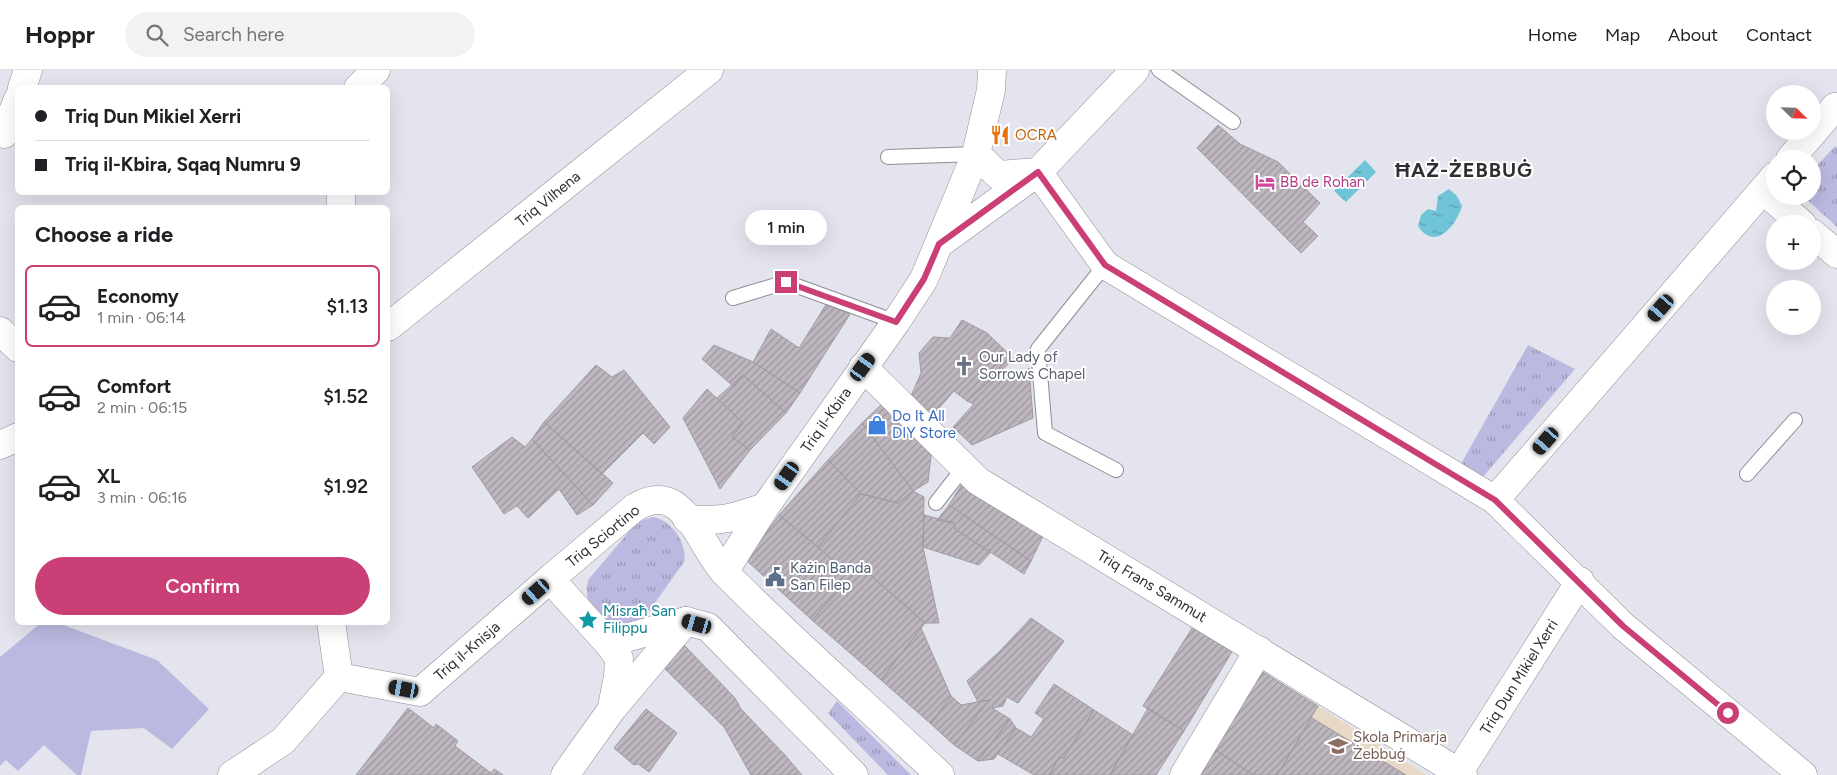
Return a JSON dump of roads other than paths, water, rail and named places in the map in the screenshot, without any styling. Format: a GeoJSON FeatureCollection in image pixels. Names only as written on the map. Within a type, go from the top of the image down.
{"type":"FeatureCollection","features":[{"type":"Feature","properties":{"kind":"street"},"geometry":{"type":"LineString","coordinates":[[23,85],[28,70]]}},
{"type":"Feature","properties":{"kind":"street"},"geometry":{"type":"LineString","coordinates":[[361,85],[376,70]]}},
{"type":"Feature","properties":{"kind":"street","name":"Triq Vilhena"},"geometry":{"type":"LineString","coordinates":[[390,325],[709,70]]}},
{"type":"Feature","properties":{"kind":"street","name":"Triq il-Kbira"},"geometry":{"type":"LineString","coordinates":[[724,572],[765,507],[896,322],[924,279],[976,154],[991,90],[992,70]]}},
{"type":"Feature","properties":{"kind":"street"},"geometry":{"type":"LineString","coordinates":[[939,244],[1038,172],[1135,70]]}},
{"type":"Feature","properties":{"kind":"street"},"geometry":{"type":"LineString","coordinates":[[5,133],[15,106]]}},
{"type":"Feature","properties":{"kind":"street"},"geometry":{"type":"LineString","coordinates":[[1798,150],[1835,107],[1837,109]]}},
{"type":"Feature","properties":{"kind":"street"},"geometry":{"type":"LineString","coordinates":[[976,154],[998,175],[1038,172]]}},
{"type":"Feature","properties":{"kind":"street"},"geometry":{"type":"LineString","coordinates":[[1038,172],[1105,265],[1495,500],[1580,581],[1623,626],[1803,775]]}},
{"type":"Feature","properties":{"kind":"street"},"geometry":{"type":"LineString","coordinates":[[1495,500],[1766,186]]}},
{"type":"Feature","properties":{"kind":"street"},"geometry":{"type":"LineString","coordinates":[[1787,205],[1795,215]]}},
{"type":"Feature","properties":{"kind":"street"},"geometry":{"type":"LineString","coordinates":[[1821,240],[1837,254]]}},
{"type":"Feature","properties":{"kind":"street"},"geometry":{"type":"LineString","coordinates":[[0,331],[15,345]]}},
{"type":"Feature","properties":{"kind":"street","name":"Triq Frans Sammut"},"geometry":{"type":"LineString","coordinates":[[863,367],[978,481],[1461,774]]}},
{"type":"Feature","properties":{"kind":"street"},"geometry":{"type":"LineString","coordinates":[[0,444],[15,438]]}},
{"type":"Feature","properties":{"kind":"street","name":"Triq Sciortino"},"geometry":{"type":"LineString","coordinates":[[550,579],[644,502],[655,500],[667,501],[676,506],[688,519],[724,572],[940,775]]}},
{"type":"Feature","properties":{"kind":"street"},"geometry":{"type":"LineString","coordinates":[[688,519],[712,521],[732,519],[765,507]]}},
{"type":"Feature","properties":{"kind":"street"},"geometry":{"type":"LineString","coordinates":[[550,579],[608,643],[619,658],[612,709]]}},
{"type":"Feature","properties":{"kind":"street","name":"Triq il-Knisja"},"geometry":{"type":"LineString","coordinates":[[339,677],[420,692],[550,579]]}},
{"type":"Feature","properties":{"kind":"street","name":"Triq Dun Mikiel Xerri"},"geometry":{"type":"LineString","coordinates":[[1461,774],[1580,581]]}},
{"type":"Feature","properties":{"kind":"street"},"geometry":{"type":"LineString","coordinates":[[608,643],[686,621],[708,627],[854,775]]}},
{"type":"Feature","properties":{"kind":"street"},"geometry":{"type":"LineString","coordinates":[[565,775],[612,709],[686,621]]}},
{"type":"Feature","properties":{"kind":"street"},"geometry":{"type":"LineString","coordinates":[[232,775],[283,741],[339,677],[331,625]]}},
{"type":"Feature","properties":{"kind":"street"},"geometry":{"type":"LineString","coordinates":[[1184,775],[1259,650]]}},
{"type":"Feature","properties":{"kind":"lane"},"geometry":{"type":"LineString","coordinates":[[1159,70],[1232,122]]}},
{"type":"Feature","properties":{"kind":"lane"},"geometry":{"type":"LineString","coordinates":[[888,157],[976,154]]}},
{"type":"Feature","properties":{"kind":"lane"},"geometry":{"type":"LineString","coordinates":[[1105,265],[1038,349],[1045,434],[1116,470]]}},
{"type":"Feature","properties":{"kind":"lane"},"geometry":{"type":"LineString","coordinates":[[733,298],[786,282],[896,322]]}},
{"type":"Feature","properties":{"kind":"lane"},"geometry":{"type":"LineString","coordinates":[[1746,474],[1795,420]]}},
{"type":"Feature","properties":{"kind":"lane"},"geometry":{"type":"LineString","coordinates":[[936,503],[964,466]]}},
{"type":"Feature","properties":{"kind":"water"},"geometry":{"type":"Polygon","coordinates":[[[1365,160],[1376,172],[1346,202],[1334,191],[1365,160]]]}},
{"type":"Feature","properties":{"kind":"water"},"geometry":{"type":"Polygon","coordinates":[[[1449,189],[1457,196],[1462,206],[1459,214],[1450,228],[1444,233],[1431,237],[1418,226],[1421,215],[1428,209],[1436,211],[1438,196],[1449,189]]]}},
{"type":"Feature","properties":{"kind":"place","name":"OCRA"},"geometry":{"type":"Point","coordinates":[1000,135]}},
{"type":"Feature","properties":{"kind":"place","name":"BB de Rohan"},"geometry":{"type":"Point","coordinates":[1265,182]}},
{"type":"Feature","properties":{"kind":"place","name":"Our Lady of Sorrows Chapel"},"geometry":{"type":"Point","coordinates":[964,366]}},
{"type":"Feature","properties":{"kind":"place","name":"Do It All DIY Store"},"geometry":{"type":"Point","coordinates":[877,425]}},
{"type":"Feature","properties":{"kind":"place","name":"Każin Banda San Filep"},"geometry":{"type":"Point","coordinates":[775,577]}},
{"type":"Feature","properties":{"kind":"place","name":"Misraħ San Filippu"},"geometry":{"type":"Point","coordinates":[588,620]}},
{"type":"Feature","properties":{"kind":"place","name":"Skola Primarja Żebbuġ"},"geometry":{"type":"Point","coordinates":[1338,746]}},
{"type":"Feature","properties":{"kind":"district","name":"ĦAŻ-ŻEBBUĠ"},"geometry":{"type":"Point","coordinates":[1464,170]}}]}
